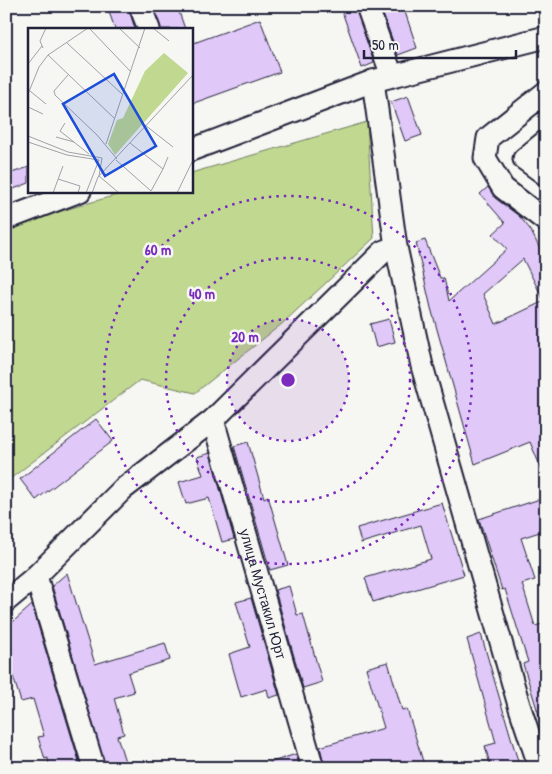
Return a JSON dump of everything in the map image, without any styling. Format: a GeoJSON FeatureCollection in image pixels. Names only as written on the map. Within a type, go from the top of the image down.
{"type":"FeatureCollection","features":[{"type":"Feature","properties":{"kind":"street"},"geometry":{"type":"LineString","coordinates":[[140,6],[149,28]]}},
{"type":"Feature","properties":{"kind":"street"},"geometry":{"type":"LineString","coordinates":[[367,6],[383,78],[396,247],[422,366],[519,705],[540,768]]}},
{"type":"Feature","properties":{"kind":"street"},"geometry":{"type":"LineString","coordinates":[[192,146],[383,78],[546,37]]}},
{"type":"Feature","properties":{"kind":"street"},"geometry":{"type":"LineString","coordinates":[[546,92],[488,138],[485,158],[503,188],[546,221]]}},
{"type":"Feature","properties":{"kind":"street"},"geometry":{"type":"LineString","coordinates":[[546,141],[524,159],[546,176]]}},
{"type":"Feature","properties":{"kind":"street"},"geometry":{"type":"LineString","coordinates":[[6,219],[77,192]]}},
{"type":"Feature","properties":{"kind":"street"},"geometry":{"type":"LineString","coordinates":[[6,601],[36,576],[123,489],[213,420],[384,251],[396,247]]}},
{"type":"Feature","properties":{"kind":"street","name":"улица Мустакил Юрт"},"geometry":{"type":"LineString","coordinates":[[213,420],[314,768]]}},
{"type":"Feature","properties":{"kind":"street"},"geometry":{"type":"LineString","coordinates":[[36,576],[94,768]]}},
{"type":"Feature","properties":{"kind":"green space"},"geometry":{"type":"Polygon","coordinates":[[[367,122],[374,238],[283,323],[195,393],[140,380],[6,482],[6,227],[127,192],[192,192],[192,173],[367,122]]]}},
{"type":"Feature","properties":{"kind":"building"},"geometry":{"type":"Polygon","coordinates":[[[107,6],[128,6],[135,28],[115,28],[107,6]]]}},
{"type":"Feature","properties":{"kind":"building"},"geometry":{"type":"Polygon","coordinates":[[[154,6],[177,6],[185,28],[161,28],[154,6]]]}},
{"type":"Feature","properties":{"kind":"building"},"geometry":{"type":"Polygon","coordinates":[[[340,6],[355,6],[374,63],[362,68],[340,6]]]}},
{"type":"Feature","properties":{"kind":"building"},"geometry":{"type":"Polygon","coordinates":[[[380,6],[403,6],[417,48],[398,55],[380,6]]]}},
{"type":"Feature","properties":{"kind":"building"},"geometry":{"type":"Polygon","coordinates":[[[260,19],[280,72],[192,104],[192,44],[260,19]]]}},
{"type":"Feature","properties":{"kind":"building"},"geometry":{"type":"Polygon","coordinates":[[[408,96],[422,135],[405,141],[391,102],[408,96]]]}},
{"type":"Feature","properties":{"kind":"building"},"geometry":{"type":"Polygon","coordinates":[[[28,167],[28,183],[6,192],[6,175],[28,167]]]}},
{"type":"Feature","properties":{"kind":"building"},"geometry":{"type":"Polygon","coordinates":[[[488,187],[495,198],[519,216],[530,229],[546,261],[546,480],[530,442],[475,464],[431,308],[416,243],[425,240],[440,278],[444,278],[449,301],[507,249],[493,234],[505,223],[480,194],[488,187]],[[523,259],[483,294],[496,324],[544,301],[523,259]]]}},
{"type":"Feature","properties":{"kind":"building"},"geometry":{"type":"Polygon","coordinates":[[[389,319],[395,342],[376,347],[370,324],[389,319]]]}},
{"type":"Feature","properties":{"kind":"building"},"geometry":{"type":"Polygon","coordinates":[[[96,419],[113,441],[36,500],[20,479],[96,419]]]}},
{"type":"Feature","properties":{"kind":"building"},"geometry":{"type":"Polygon","coordinates":[[[248,442],[264,498],[268,496],[288,565],[270,570],[234,446],[248,442]]]}},
{"type":"Feature","properties":{"kind":"building"},"geometry":{"type":"Polygon","coordinates":[[[210,453],[234,539],[222,542],[209,498],[186,504],[179,482],[203,475],[197,457],[210,453]]]}},
{"type":"Feature","properties":{"kind":"building"},"geometry":{"type":"Polygon","coordinates":[[[546,497],[546,530],[521,538],[535,580],[522,584],[535,626],[546,623],[546,725],[542,725],[523,664],[528,662],[505,589],[502,590],[479,519],[546,497]]]}},
{"type":"Feature","properties":{"kind":"building"},"geometry":{"type":"Polygon","coordinates":[[[442,503],[464,575],[373,602],[365,578],[431,559],[421,525],[361,543],[357,528],[442,503]]]}},
{"type":"Feature","properties":{"kind":"building"},"geometry":{"type":"Polygon","coordinates":[[[67,573],[95,664],[165,643],[170,660],[128,673],[134,692],[114,698],[124,734],[117,736],[127,768],[106,768],[52,586],[67,573]]]}},
{"type":"Feature","properties":{"kind":"building"},"geometry":{"type":"Polygon","coordinates":[[[289,586],[297,615],[303,614],[322,682],[303,688],[275,590],[289,586]]]}},
{"type":"Feature","properties":{"kind":"building"},"geometry":{"type":"Polygon","coordinates":[[[251,598],[279,695],[269,698],[267,689],[241,697],[229,654],[250,647],[236,602],[251,598]]]}},
{"type":"Feature","properties":{"kind":"building"},"geometry":{"type":"Polygon","coordinates":[[[32,605],[81,768],[49,768],[48,758],[45,759],[38,737],[44,736],[33,699],[21,702],[6,654],[6,628],[32,605]]]}},
{"type":"Feature","properties":{"kind":"building"},"geometry":{"type":"Polygon","coordinates":[[[481,634],[520,768],[491,768],[485,746],[496,743],[467,639],[481,634]]]}},
{"type":"Feature","properties":{"kind":"building"},"geometry":{"type":"Polygon","coordinates":[[[388,662],[402,710],[407,709],[425,768],[325,768],[320,747],[384,728],[366,668],[388,662]]]}},
{"type":"Feature","properties":{"kind":"building"},"geometry":{"type":"Polygon","coordinates":[[[296,754],[300,768],[267,768],[266,764],[296,754]]]}}]}
